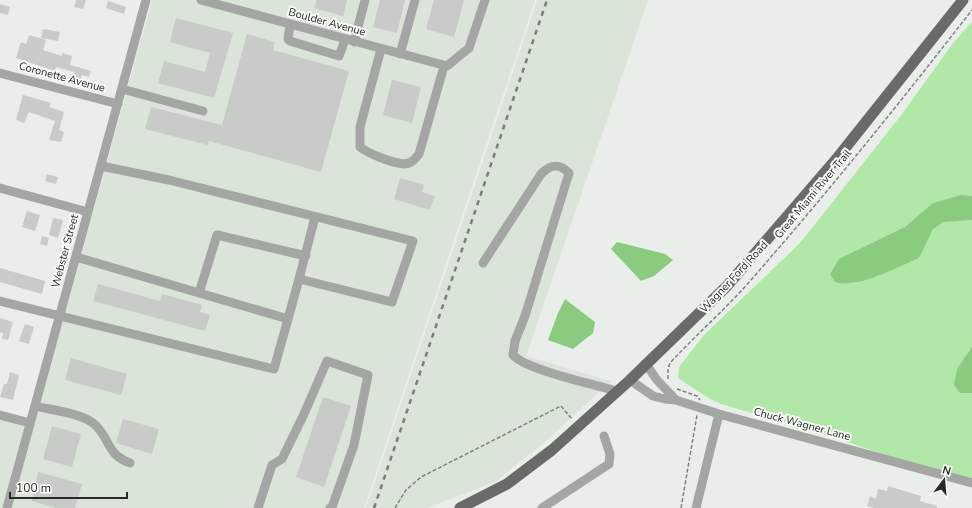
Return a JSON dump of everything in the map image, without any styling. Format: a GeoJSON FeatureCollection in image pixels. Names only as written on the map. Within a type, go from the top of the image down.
{"type":"FeatureCollection","features":[{"type":"Feature","properties":{"kind":"main road","name":"Wagner Ford Road"},"geometry":{"type":"LineString","coordinates":[[460,508],[485,497],[513,480],[541,458],[630,380],[727,286],[771,237],[886,99],[963,0]]}},
{"type":"Feature","properties":{"kind":"street","name":"Webster Street"},"geometry":{"type":"LineString","coordinates":[[7,508],[146,0]]}},
{"type":"Feature","properties":{"kind":"street","name":"Boulder Avenue"},"geometry":{"type":"LineString","coordinates":[[201,0],[445,66]]}},
{"type":"Feature","properties":{"kind":"street"},"geometry":{"type":"LineString","coordinates":[[235,9],[238,0]]}},
{"type":"Feature","properties":{"kind":"street"},"geometry":{"type":"LineString","coordinates":[[354,42],[365,0]]}},
{"type":"Feature","properties":{"kind":"street"},"geometry":{"type":"LineString","coordinates":[[400,54],[415,0]]}},
{"type":"Feature","properties":{"kind":"street"},"geometry":{"type":"LineString","coordinates":[[381,49],[360,127],[360,147],[368,153],[405,164],[414,161],[419,154],[445,66],[468,48],[485,0]]}},
{"type":"Feature","properties":{"kind":"street"},"geometry":{"type":"LineString","coordinates":[[290,25],[288,39],[290,41],[339,56],[345,40]]}},
{"type":"Feature","properties":{"kind":"street","name":"Coronette Avenue"},"geometry":{"type":"LineString","coordinates":[[0,73],[118,104]]}},
{"type":"Feature","properties":{"kind":"street"},"geometry":{"type":"LineString","coordinates":[[122,88],[204,111]]}},
{"type":"Feature","properties":{"kind":"street"},"geometry":{"type":"LineString","coordinates":[[483,263],[541,174],[552,166],[557,165],[569,173],[525,316],[515,341],[513,354],[521,362],[616,391]]}},
{"type":"Feature","properties":{"kind":"street"},"geometry":{"type":"LineString","coordinates":[[101,166],[169,180],[413,242],[392,302],[299,279]]}},
{"type":"Feature","properties":{"kind":"street"},"geometry":{"type":"LineString","coordinates":[[0,188],[88,212]]}},
{"type":"Feature","properties":{"kind":"street"},"geometry":{"type":"LineString","coordinates":[[0,301],[59,317],[274,369],[306,256],[315,217]]}},
{"type":"Feature","properties":{"kind":"street"},"geometry":{"type":"LineString","coordinates":[[199,293],[217,235],[306,256]]}},
{"type":"Feature","properties":{"kind":"street"},"geometry":{"type":"LineString","coordinates":[[76,257],[288,319]]}},
{"type":"Feature","properties":{"kind":"street"},"geometry":{"type":"LineString","coordinates":[[258,508],[272,465],[282,459],[304,414],[327,361],[368,375],[354,445],[332,507],[330,508]]}},
{"type":"Feature","properties":{"kind":"street"},"geometry":{"type":"LineString","coordinates":[[646,364],[676,400]]}},
{"type":"Feature","properties":{"kind":"street","name":"Chuck Wagner Lane"},"geometry":{"type":"LineString","coordinates":[[630,380],[653,396],[676,400],[719,414],[972,483]]}},
{"type":"Feature","properties":{"kind":"street"},"geometry":{"type":"LineString","coordinates":[[36,406],[89,420],[98,429],[113,454],[130,463]]}},
{"type":"Feature","properties":{"kind":"street"},"geometry":{"type":"LineString","coordinates":[[696,508],[719,414]]}},
{"type":"Feature","properties":{"kind":"street"},"geometry":{"type":"LineString","coordinates":[[0,415],[30,424]]}},
{"type":"Feature","properties":{"kind":"street"},"geometry":{"type":"LineString","coordinates":[[542,508],[609,464],[610,454],[604,436]]}},
{"type":"Feature","properties":{"kind":"path","name":"Great Miami River Trail"},"geometry":{"type":"LineString","coordinates":[[669,382],[668,369],[670,363],[741,291],[801,222],[898,104],[972,10]]}},
{"type":"Feature","properties":{"kind":"path"},"geometry":{"type":"LineString","coordinates":[[673,386],[697,396],[700,400],[681,508]]}},
{"type":"Feature","properties":{"kind":"path"},"geometry":{"type":"LineString","coordinates":[[395,508],[406,490],[421,477],[561,406],[578,426]]}},
{"type":"Feature","properties":{"kind":"shaded area"},"geometry":{"type":"Polygon","coordinates":[[[152,0],[535,0],[364,508],[0,508],[0,416],[34,425],[152,0]]]}},
{"type":"Feature","properties":{"kind":"shaded area"},"geometry":{"type":"Polygon","coordinates":[[[537,0],[648,0],[526,356],[611,381],[546,441],[495,482],[427,508],[366,508],[537,0]]]}},
{"type":"Feature","properties":{"kind":"shaded area"},"geometry":{"type":"Polygon","coordinates":[[[972,22],[972,483],[940,475],[831,436],[715,402],[678,378],[679,367],[704,335],[800,243],[902,114],[953,43],[972,22]]]}},
{"type":"Feature","properties":{"kind":"shaded area"},"geometry":{"type":"Polygon","coordinates":[[[961,195],[972,196],[972,220],[943,222],[933,229],[919,258],[866,280],[844,283],[835,282],[830,274],[839,259],[905,227],[933,203],[961,195]]]}},
{"type":"Feature","properties":{"kind":"shaded area"},"geometry":{"type":"Polygon","coordinates":[[[617,242],[665,254],[673,260],[654,276],[641,281],[611,249],[617,242]]]}},
{"type":"Feature","properties":{"kind":"shaded area"},"geometry":{"type":"Polygon","coordinates":[[[565,299],[595,322],[593,333],[573,349],[548,340],[565,299]]]}},
{"type":"Feature","properties":{"kind":"shaded area"},"geometry":{"type":"Polygon","coordinates":[[[972,347],[972,393],[960,393],[954,385],[957,369],[972,347]]]}},
{"type":"Feature","properties":{"kind":"building"},"geometry":{"type":"Polygon","coordinates":[[[76,0],[86,0],[83,9],[74,7],[76,0]]]}},
{"type":"Feature","properties":{"kind":"building"},"geometry":{"type":"Polygon","coordinates":[[[317,0],[347,0],[343,16],[314,8],[317,0]]]}},
{"type":"Feature","properties":{"kind":"building"},"geometry":{"type":"Polygon","coordinates":[[[380,0],[405,0],[397,33],[373,27],[380,0]]]}},
{"type":"Feature","properties":{"kind":"building"},"geometry":{"type":"Polygon","coordinates":[[[434,0],[464,0],[454,37],[426,29],[434,0]]]}},
{"type":"Feature","properties":{"kind":"building"},"geometry":{"type":"Polygon","coordinates":[[[108,1],[126,7],[124,14],[106,8],[108,1]]]}},
{"type":"Feature","properties":{"kind":"building"},"geometry":{"type":"Polygon","coordinates":[[[0,4],[10,7],[8,15],[0,13],[0,4]]]}},
{"type":"Feature","properties":{"kind":"building"},"geometry":{"type":"Polygon","coordinates":[[[176,18],[233,33],[214,98],[158,83],[164,61],[205,72],[210,53],[170,42],[176,18]]]}},
{"type":"Feature","properties":{"kind":"building"},"geometry":{"type":"Polygon","coordinates":[[[43,29],[60,32],[58,41],[41,38],[43,29]]]}},
{"type":"Feature","properties":{"kind":"building"},"geometry":{"type":"Polygon","coordinates":[[[247,34],[275,42],[273,50],[349,71],[321,172],[209,141],[208,145],[145,129],[151,107],[222,125],[247,34]]]}},
{"type":"Feature","properties":{"kind":"building"},"geometry":{"type":"Polygon","coordinates":[[[29,35],[46,40],[43,50],[62,56],[62,53],[72,56],[70,65],[91,71],[89,77],[82,75],[80,81],[72,79],[74,72],[56,67],[55,71],[16,58],[21,42],[26,44],[29,35]]]}},
{"type":"Feature","properties":{"kind":"building"},"geometry":{"type":"Polygon","coordinates":[[[392,80],[421,87],[412,123],[383,115],[392,80]]]}},
{"type":"Feature","properties":{"kind":"building"},"geometry":{"type":"Polygon","coordinates":[[[23,95],[51,103],[49,107],[64,112],[59,130],[64,132],[61,142],[49,140],[55,121],[29,112],[24,123],[16,120],[23,95]]]}},
{"type":"Feature","properties":{"kind":"building"},"geometry":{"type":"Polygon","coordinates":[[[47,174],[58,177],[56,184],[45,181],[47,174]]]}},
{"type":"Feature","properties":{"kind":"building"},"geometry":{"type":"Polygon","coordinates":[[[400,178],[424,185],[422,192],[435,196],[430,210],[394,199],[400,178]]]}},
{"type":"Feature","properties":{"kind":"building"},"geometry":{"type":"Polygon","coordinates":[[[27,211],[40,215],[35,231],[22,227],[27,211]]]}},
{"type":"Feature","properties":{"kind":"building"},"geometry":{"type":"Polygon","coordinates":[[[53,218],[63,220],[58,238],[49,235],[53,218]]]}},
{"type":"Feature","properties":{"kind":"building"},"geometry":{"type":"Polygon","coordinates":[[[42,236],[49,238],[47,246],[40,244],[42,236]]]}},
{"type":"Feature","properties":{"kind":"building"},"geometry":{"type":"Polygon","coordinates":[[[0,268],[45,281],[42,294],[0,282],[0,268]]]}},
{"type":"Feature","properties":{"kind":"building"},"geometry":{"type":"Polygon","coordinates":[[[98,284],[160,301],[162,294],[202,305],[200,312],[210,315],[205,331],[93,301],[98,284]]]}},
{"type":"Feature","properties":{"kind":"building"},"geometry":{"type":"Polygon","coordinates":[[[0,318],[13,322],[8,340],[2,339],[3,333],[0,332],[0,318]]]}},
{"type":"Feature","properties":{"kind":"building"},"geometry":{"type":"Polygon","coordinates":[[[25,324],[34,327],[29,344],[19,341],[25,324]]]}},
{"type":"Feature","properties":{"kind":"building"},"geometry":{"type":"Polygon","coordinates":[[[71,358],[127,374],[121,395],[65,380],[71,358]]]}},
{"type":"Feature","properties":{"kind":"building"},"geometry":{"type":"Polygon","coordinates":[[[10,372],[19,375],[13,400],[0,397],[4,384],[7,384],[10,372]]]}},
{"type":"Feature","properties":{"kind":"building"},"geometry":{"type":"Polygon","coordinates":[[[323,397],[351,406],[324,487],[296,477],[323,397]]]}},
{"type":"Feature","properties":{"kind":"building"},"geometry":{"type":"Polygon","coordinates":[[[123,419],[159,429],[152,454],[116,443],[123,419]]]}},
{"type":"Feature","properties":{"kind":"building"},"geometry":{"type":"Polygon","coordinates":[[[52,426],[81,434],[72,467],[43,459],[52,426]]]}},
{"type":"Feature","properties":{"kind":"building"},"geometry":{"type":"Polygon","coordinates":[[[38,472],[82,484],[75,508],[56,508],[32,501],[38,472]]]}},
{"type":"Feature","properties":{"kind":"building"},"geometry":{"type":"Polygon","coordinates":[[[888,486],[921,496],[920,501],[937,506],[937,508],[874,508],[867,506],[870,496],[876,499],[878,489],[887,491],[888,486]]]}},
{"type":"Feature","properties":{"kind":"railway"},"geometry":{"type":"LineString","coordinates":[[374,508],[547,0]]}}]}
